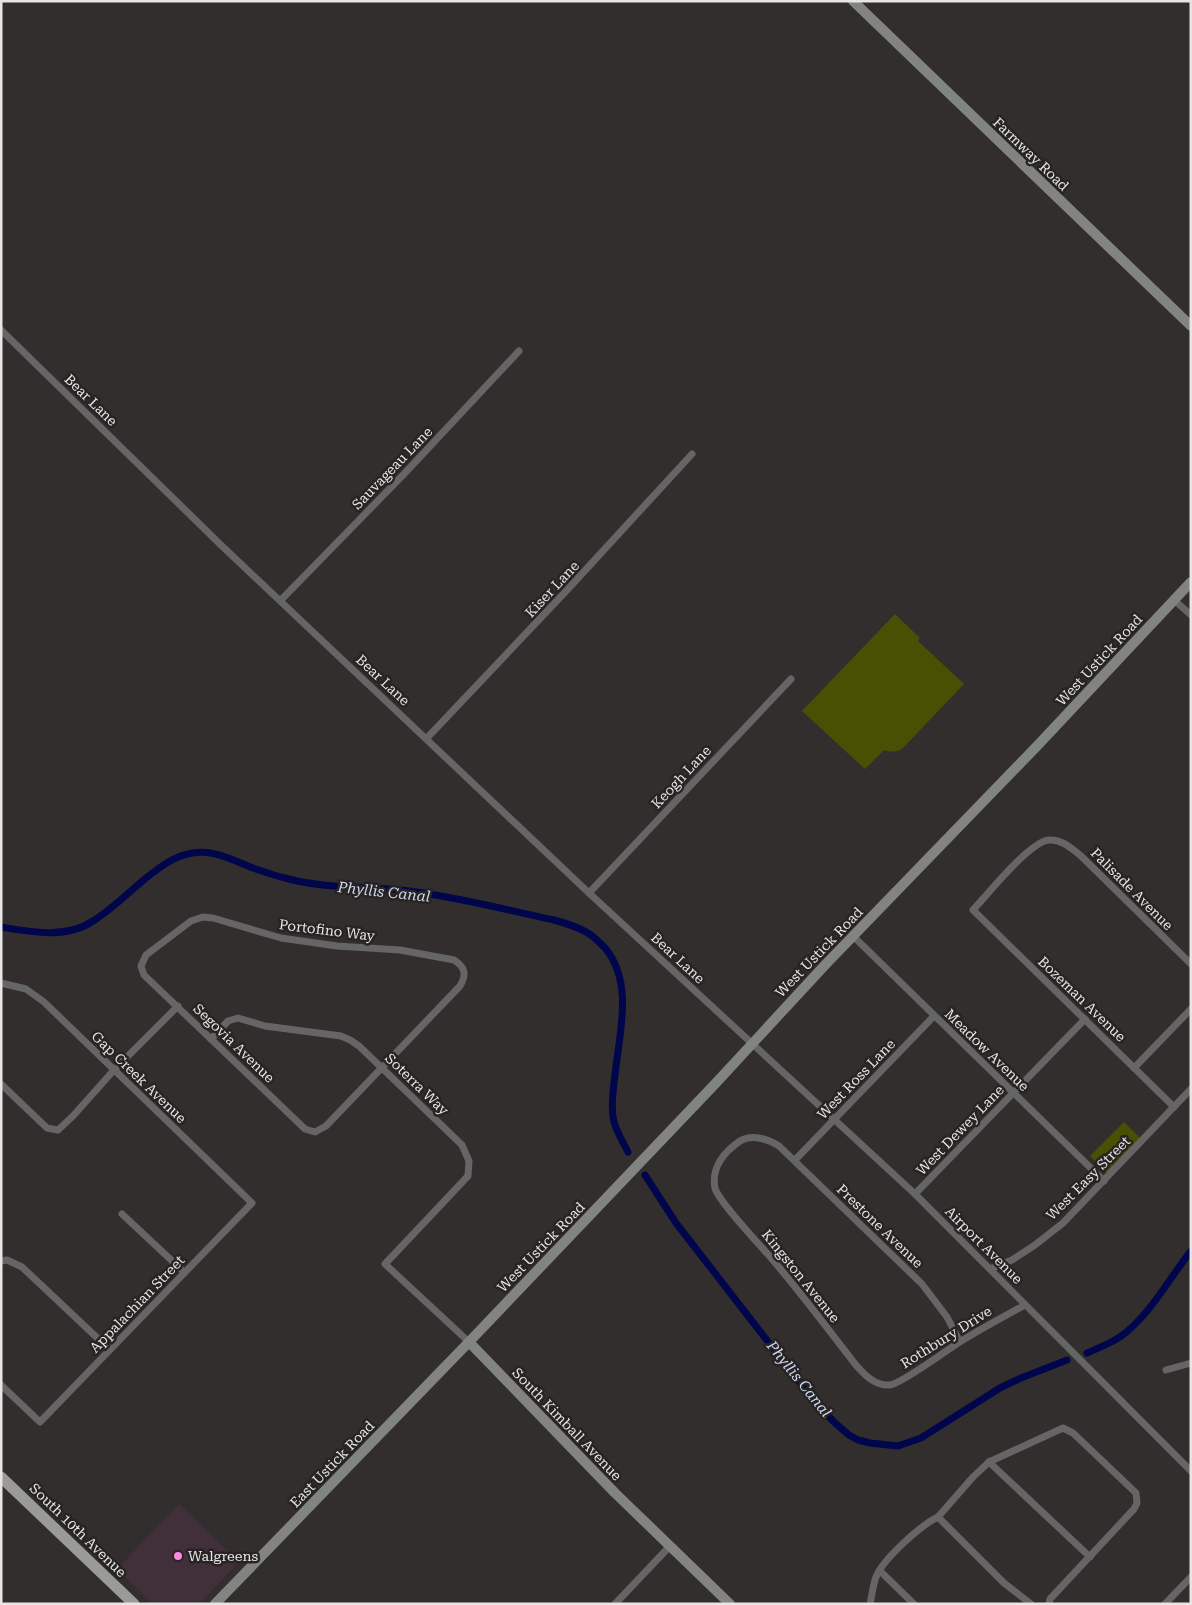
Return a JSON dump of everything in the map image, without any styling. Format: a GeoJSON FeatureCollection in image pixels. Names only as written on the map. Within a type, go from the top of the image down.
{"type":"FeatureCollection","features":[{"type":"Feature","properties":{"kind":"main road","name":"Farmway Road"},"geometry":{"type":"LineString","coordinates":[[853,1],[1191,326]]}},
{"type":"Feature","properties":{"kind":"main road","name":"West Ustick Road"},"geometry":{"type":"LineString","coordinates":[[468,1342],[1191,582]]}},
{"type":"Feature","properties":{"kind":"main road","name":"South Kimball Avenue"},"geometry":{"type":"LineString","coordinates":[[468,1342],[615,1493],[730,1604]]}},
{"type":"Feature","properties":{"kind":"main road","name":"East Ustick Road"},"geometry":{"type":"LineString","coordinates":[[215,1604],[468,1342]]}},
{"type":"Feature","properties":{"kind":"main road","name":"South 10th Avenue"},"geometry":{"type":"LineString","coordinates":[[1,1478],[134,1604]]}},
{"type":"Feature","properties":{"kind":"street","name":"Bear Lane"},"geometry":{"type":"LineString","coordinates":[[1,330],[223,546],[589,893],[752,1044]]}},
{"type":"Feature","properties":{"kind":"street","name":"Sauvageau Lane"},"geometry":{"type":"LineString","coordinates":[[281,600],[404,474],[519,351]]}},
{"type":"Feature","properties":{"kind":"street","name":"Kiser Lane"},"geometry":{"type":"LineString","coordinates":[[427,738],[542,617],[692,454]]}},
{"type":"Feature","properties":{"kind":"street"},"geometry":{"type":"LineString","coordinates":[[1174,600],[1191,616]]}},
{"type":"Feature","properties":{"kind":"street","name":"Keogh Lane"},"geometry":{"type":"LineString","coordinates":[[589,893],[791,679]]}},
{"type":"Feature","properties":{"kind":"street","name":"Palisade Avenue"},"geometry":{"type":"LineString","coordinates":[[973,910],[1028,852],[1036,846],[1051,840],[1065,844],[1080,855],[1191,964]]}},
{"type":"Feature","properties":{"kind":"street","name":"Bozeman Avenue"},"geometry":{"type":"LineString","coordinates":[[973,910],[1174,1107]]}},
{"type":"Feature","properties":{"kind":"street","name":"Portofino Way"},"geometry":{"type":"LineString","coordinates":[[141,966],[146,956],[191,921],[203,917],[213,918],[281,938],[337,946],[400,950],[454,960],[461,965],[465,972],[460,986],[381,1067]]}},
{"type":"Feature","properties":{"kind":"street","name":"Meadow Avenue"},"geometry":{"type":"LineString","coordinates":[[853,936],[1104,1181]]}},
{"type":"Feature","properties":{"kind":"street","name":"Segovia Avenue"},"geometry":{"type":"LineString","coordinates":[[141,966],[144,975],[305,1129],[315,1132],[326,1126],[381,1067]]}},
{"type":"Feature","properties":{"kind":"street","name":"Gap Creek Avenue"},"geometry":{"type":"LineString","coordinates":[[1,983],[26,989],[44,1002],[252,1203]]}},
{"type":"Feature","properties":{"kind":"street"},"geometry":{"type":"LineString","coordinates":[[1,1084],[47,1128],[58,1130],[178,1006]]}},
{"type":"Feature","properties":{"kind":"street"},"geometry":{"type":"LineString","coordinates":[[1134,1068],[1191,1009]]}},
{"type":"Feature","properties":{"kind":"street","name":"West Ross Lane"},"geometry":{"type":"LineString","coordinates":[[795,1160],[934,1016]]}},
{"type":"Feature","properties":{"kind":"street","name":"Soterra Way"},"geometry":{"type":"LineString","coordinates":[[211,1039],[228,1021],[238,1018],[265,1026],[341,1036],[359,1046],[462,1145],[469,1161],[468,1176],[385,1264]]}},
{"type":"Feature","properties":{"kind":"street","name":"West Dewey Lane"},"geometry":{"type":"LineString","coordinates":[[915,1194],[1085,1019]]}},
{"type":"Feature","properties":{"kind":"street","name":"Airport Avenue"},"geometry":{"type":"LineString","coordinates":[[752,1044],[915,1194],[1191,1471]]}},
{"type":"Feature","properties":{"kind":"street","name":"West Easy Street"},"geometry":{"type":"LineString","coordinates":[[990,1269],[1012,1260],[1063,1223],[1191,1090]]}},
{"type":"Feature","properties":{"kind":"street","name":"Prestone Avenue"},"geometry":{"type":"LineString","coordinates":[[714,1176],[718,1162],[733,1146],[744,1139],[757,1138],[769,1140],[779,1146],[922,1284],[947,1317],[960,1342]]}},
{"type":"Feature","properties":{"kind":"street","name":"Kingston Avenue"},"geometry":{"type":"LineString","coordinates":[[714,1176],[715,1190],[722,1201],[774,1261],[855,1364],[868,1378],[879,1384]]}},
{"type":"Feature","properties":{"kind":"street","name":"Appalachian Street"},"geometry":{"type":"LineString","coordinates":[[1,1385],[40,1422],[252,1203]]}},
{"type":"Feature","properties":{"kind":"street"},"geometry":{"type":"LineString","coordinates":[[122,1214],[184,1272]]}},
{"type":"Feature","properties":{"kind":"street"},"geometry":{"type":"LineString","coordinates":[[1,1261],[7,1260],[22,1267],[109,1349]]}},
{"type":"Feature","properties":{"kind":"street","name":"South Kimball Avenue"},"geometry":{"type":"LineString","coordinates":[[385,1264],[468,1342]]}},
{"type":"Feature","properties":{"kind":"street","name":"Rothbury Drive"},"geometry":{"type":"LineString","coordinates":[[879,1384],[891,1385],[908,1376],[960,1342],[1025,1305]]}},
{"type":"Feature","properties":{"kind":"street"},"geometry":{"type":"LineString","coordinates":[[1166,1370],[1191,1363]]}},
{"type":"Feature","properties":{"kind":"street"},"geometry":{"type":"LineString","coordinates":[[870,1604],[877,1575],[880,1571],[910,1537],[931,1520],[938,1517],[973,1477],[989,1462],[1063,1428],[1073,1433],[1136,1493],[1137,1503],[1134,1509],[1050,1599],[1049,1604]]}},
{"type":"Feature","properties":{"kind":"street"},"geometry":{"type":"LineString","coordinates":[[989,1462],[1090,1557]]}},
{"type":"Feature","properties":{"kind":"street"},"geometry":{"type":"LineString","coordinates":[[938,1517],[1004,1584],[1031,1604]]}},
{"type":"Feature","properties":{"kind":"street"},"geometry":{"type":"LineString","coordinates":[[614,1604],[670,1546]]}},
{"type":"Feature","properties":{"kind":"street"},"geometry":{"type":"LineString","coordinates":[[880,1571],[914,1604]]}},
{"type":"Feature","properties":{"kind":"street"},"geometry":{"type":"LineString","coordinates":[[1165,1604],[1191,1578]]}},
{"type":"Feature","properties":{"kind":"shaded area"},"geometry":{"type":"Polygon","coordinates":[[[179,1504],[239,1562],[199,1604],[153,1604],[117,1569],[179,1504]]]}},
{"type":"Feature","properties":{"kind":"green space"},"geometry":{"type":"Polygon","coordinates":[[[895,614],[920,638],[918,641],[964,684],[903,748],[894,752],[884,750],[865,769],[802,711],[895,614]]]}},
{"type":"Feature","properties":{"kind":"green space"},"geometry":{"type":"Polygon","coordinates":[[[1124,1122],[1141,1139],[1107,1173],[1090,1156],[1124,1122]]]}},
{"type":"Feature","properties":{"kind":"waterway","name":"Phyllis Canal"},"geometry":{"type":"LineString","coordinates":[[1,927],[48,933],[83,927],[107,911],[168,862],[185,854],[200,852],[223,856],[268,873],[307,883],[394,889],[446,897],[570,925],[589,934],[606,949],[615,963],[620,978],[622,994],[621,1027],[612,1112],[615,1126],[628,1152]]}},
{"type":"Feature","properties":{"kind":"waterway","name":"Phyllis Canal"},"geometry":{"type":"LineString","coordinates":[[645,1175],[676,1223],[814,1401],[835,1423],[858,1440],[898,1446],[921,1438],[1000,1388],[1067,1360]]}},
{"type":"Feature","properties":{"kind":"waterway","name":"Phyllis Canal"},"geometry":{"type":"LineString","coordinates":[[1087,1353],[1116,1339],[1131,1328],[1155,1301],[1191,1251]]}},
{"type":"Feature","properties":{"kind":"place","name":"Walgreens"},"geometry":{"type":"Point","coordinates":[178,1556]}}]}
